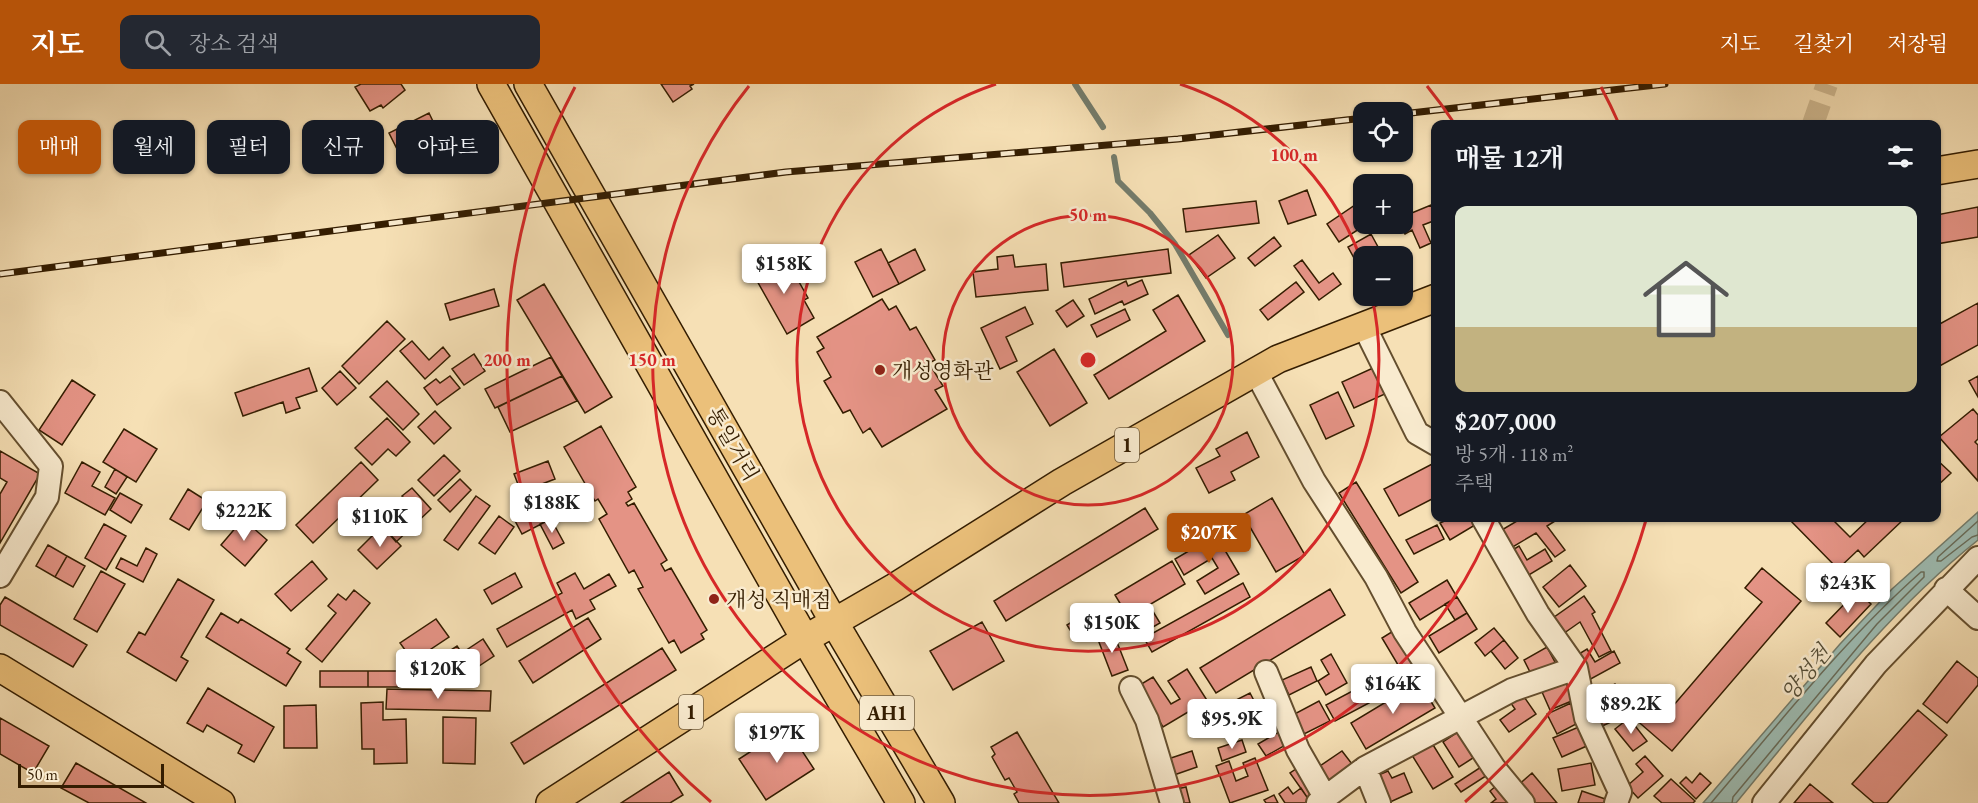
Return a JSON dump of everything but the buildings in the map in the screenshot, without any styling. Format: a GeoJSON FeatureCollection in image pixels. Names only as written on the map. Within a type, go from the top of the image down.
{"type":"FeatureCollection","features":[{"type":"Feature","properties":{"kind":"main road","name":"통일거리"},"geometry":{"type":"LineString","coordinates":[[491,84],[804,639],[901,803]]}},
{"type":"Feature","properties":{"kind":"main road","name":"통일거리"},"geometry":{"type":"LineString","coordinates":[[528,84],[834,622],[941,803]]}},
{"type":"Feature","properties":{"kind":"main road"},"geometry":{"type":"LineString","coordinates":[[1941,170],[1978,164]]}},
{"type":"Feature","properties":{"kind":"main road","name":"1"},"geometry":{"type":"LineString","coordinates":[[550,803],[804,639],[895,587],[1062,482],[1278,359],[1431,300]]}},
{"type":"Feature","properties":{"kind":"main road"},"geometry":{"type":"LineString","coordinates":[[0,668],[221,803]]}},
{"type":"Feature","properties":{"kind":"street"},"geometry":{"type":"LineString","coordinates":[[1364,326],[1417,433],[1431,441]]}},
{"type":"Feature","properties":{"kind":"street"},"geometry":{"type":"LineString","coordinates":[[1256,372],[1314,481],[1376,577],[1405,632],[1494,768],[1523,803]]}},
{"type":"Feature","properties":{"kind":"street"},"geometry":{"type":"LineString","coordinates":[[0,402],[51,466],[47,497],[0,576]]}},
{"type":"Feature","properties":{"kind":"street"},"geometry":{"type":"LineString","coordinates":[[1485,522],[1538,614],[1576,668],[1586,718],[1622,799]]}},
{"type":"Feature","properties":{"kind":"street"},"geometry":{"type":"LineString","coordinates":[[1764,803],[1876,664],[1978,558]]}},
{"type":"Feature","properties":{"kind":"street"},"geometry":{"type":"LineString","coordinates":[[1946,589],[1978,618]]}},
{"type":"Feature","properties":{"kind":"street"},"geometry":{"type":"LineString","coordinates":[[1266,672],[1298,750],[1322,800],[1365,768],[1512,690],[1576,668]]}},
{"type":"Feature","properties":{"kind":"street"},"geometry":{"type":"LineString","coordinates":[[1131,688],[1147,720],[1172,803]]}},
{"type":"Feature","properties":{"kind":"street"},"geometry":{"type":"LineString","coordinates":[[1365,768],[1379,803]]}},
{"type":"Feature","properties":{"kind":"water"},"geometry":{"type":"Polygon","coordinates":[[[1978,512],[1978,540],[1943,569],[1880,632],[1821,699],[1736,803],[1703,803],[1840,644],[1892,589],[1978,512]]]}},
{"type":"Feature","properties":{"kind":"waterway"},"geometry":{"type":"LineString","coordinates":[[1075,84],[1103,127]]}},
{"type":"Feature","properties":{"kind":"waterway"},"geometry":{"type":"LineString","coordinates":[[1114,157],[1118,181],[1150,213],[1175,244],[1228,335]]}},
{"type":"Feature","properties":{"kind":"tunnel"},"geometry":{"type":"LineString","coordinates":[[1814,120],[1827,84]]}},
{"type":"Feature","properties":{"kind":"railway"},"geometry":{"type":"LineString","coordinates":[[1413,113],[1665,84]]}},
{"type":"Feature","properties":{"kind":"railway"},"geometry":{"type":"LineString","coordinates":[[0,274],[786,172],[1178,139],[1353,119]]}},
{"type":"Feature","properties":{"kind":"place","name":"개성영화관"},"geometry":{"type":"Point","coordinates":[880,370]}},
{"type":"Feature","properties":{"kind":"place","name":"개성 직매점"},"geometry":{"type":"Point","coordinates":[714,599]}},
{"type":"Feature","properties":{"kind":"water label","name":"양성천"},"geometry":{"type":"Point","coordinates":[1806,673]}}]}
